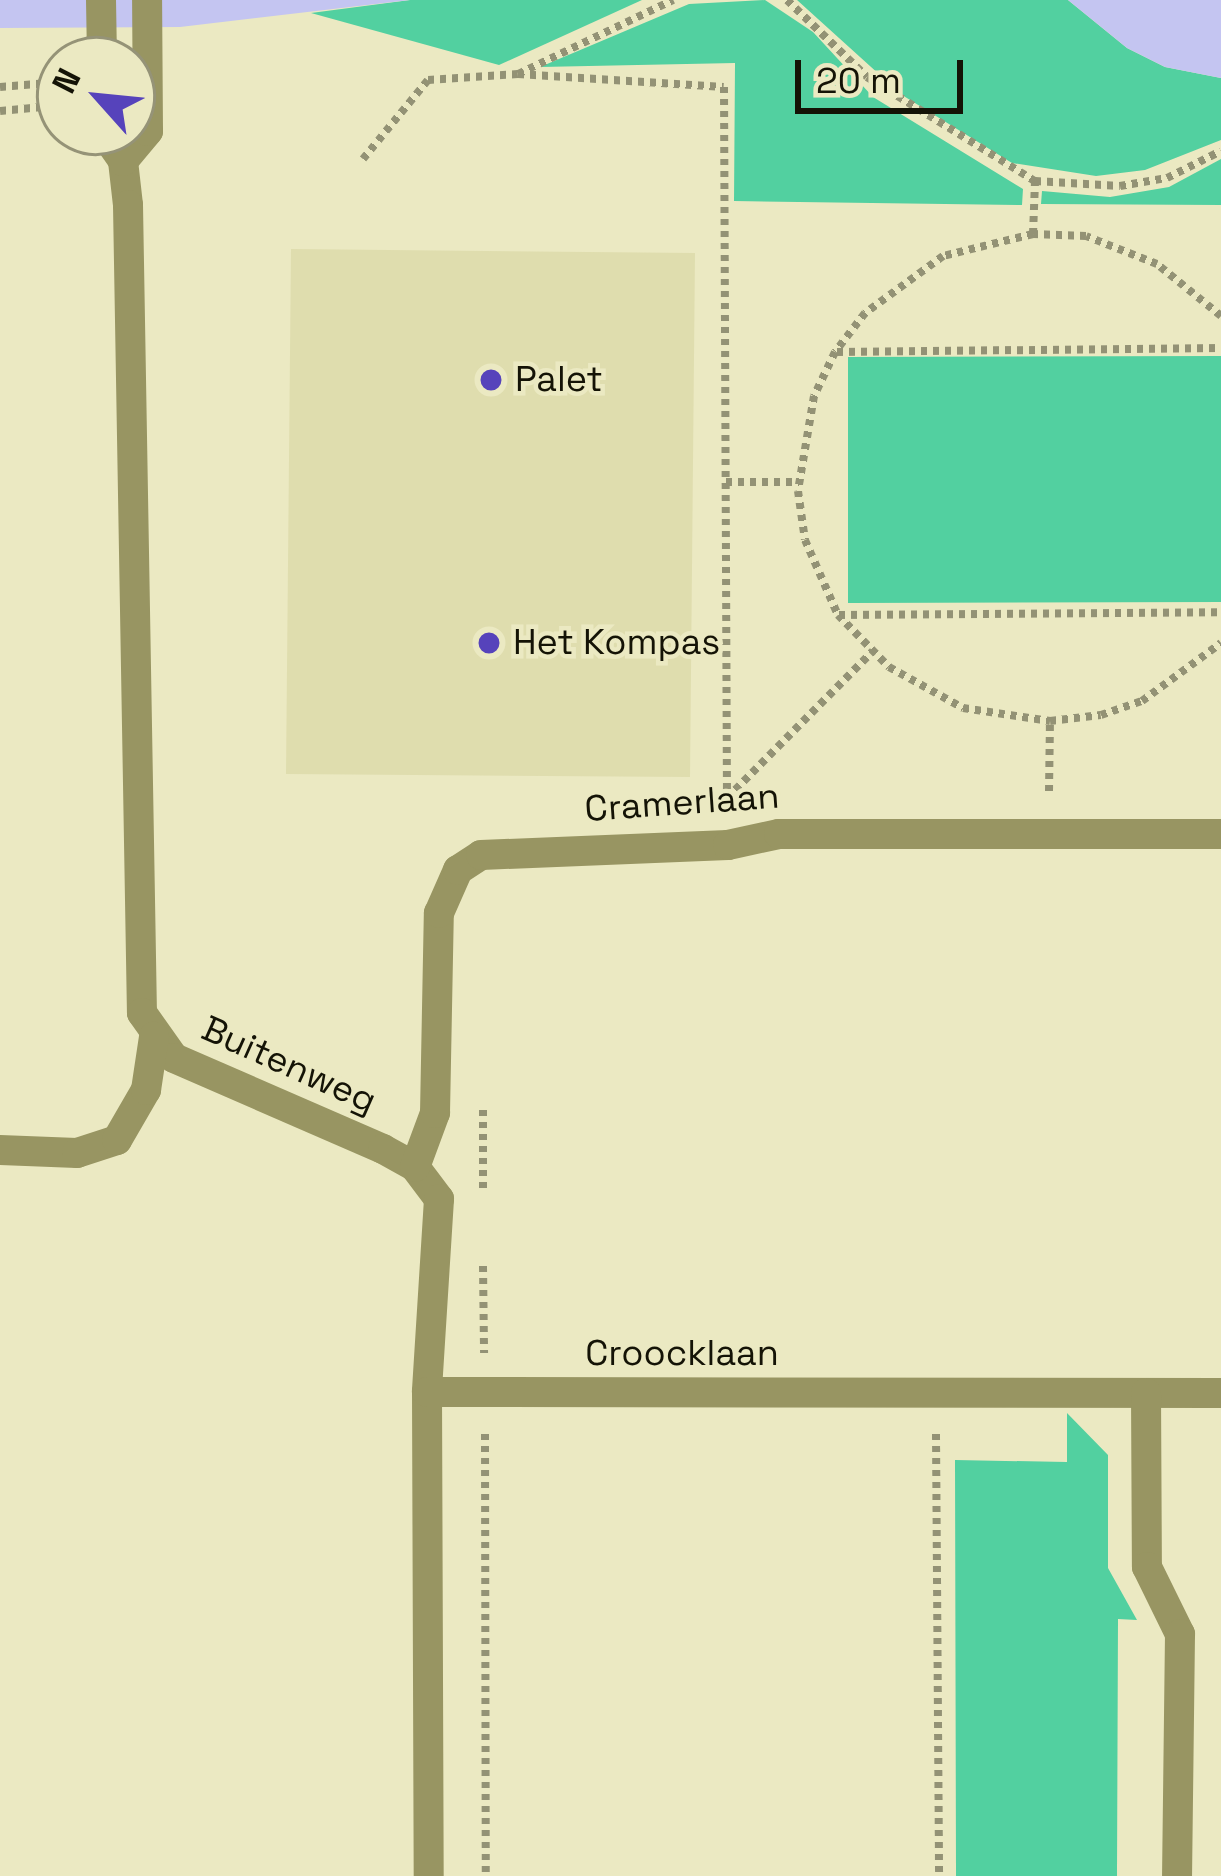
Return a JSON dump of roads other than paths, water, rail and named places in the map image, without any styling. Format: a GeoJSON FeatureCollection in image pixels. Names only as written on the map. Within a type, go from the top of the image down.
{"type":"FeatureCollection","features":[{"type":"Feature","properties":{"kind":"street"},"geometry":{"type":"LineString","coordinates":[[101,0],[102,36]]}},
{"type":"Feature","properties":{"kind":"street","name":"Buitenweg"},"geometry":{"type":"LineString","coordinates":[[147,0],[148,131],[124,161],[135,973],[154,1037],[174,1058],[415,1167]]}},
{"type":"Feature","properties":{"kind":"street"},"geometry":{"type":"LineString","coordinates":[[121,156],[124,161]]}},
{"type":"Feature","properties":{"kind":"street","name":"Cramerlaan"},"geometry":{"type":"LineString","coordinates":[[415,1167],[435,1113],[439,913],[458,870],[481,855],[513,850],[728,845],[779,834],[1221,834]]}},
{"type":"Feature","properties":{"kind":"street"},"geometry":{"type":"LineString","coordinates":[[0,1150],[77,1153],[117,1140],[146,1090],[154,1037]]}},
{"type":"Feature","properties":{"kind":"street"},"geometry":{"type":"LineString","coordinates":[[415,1167],[439,1199],[427,1392],[429,1876]]}},
{"type":"Feature","properties":{"kind":"street","name":"Croocklaan"},"geometry":{"type":"LineString","coordinates":[[427,1392],[1221,1393]]}},
{"type":"Feature","properties":{"kind":"street"},"geometry":{"type":"LineString","coordinates":[[1146,1393],[1147,1567],[1180,1634],[1177,1876]]}},
{"type":"Feature","properties":{"kind":"water"},"geometry":{"type":"Polygon","coordinates":[[[0,0],[410,0],[180,27],[0,28],[0,0]]]}},
{"type":"Feature","properties":{"kind":"water"},"geometry":{"type":"Polygon","coordinates":[[[1068,0],[1221,0],[1221,78],[1165,67],[1127,48],[1068,0]]]}},
{"type":"Feature","properties":{"kind":"place","name":"Palet"},"geometry":{"type":"Point","coordinates":[491,380]}},
{"type":"Feature","properties":{"kind":"place","name":"Het Kompas"},"geometry":{"type":"Point","coordinates":[489,643]}}]}
